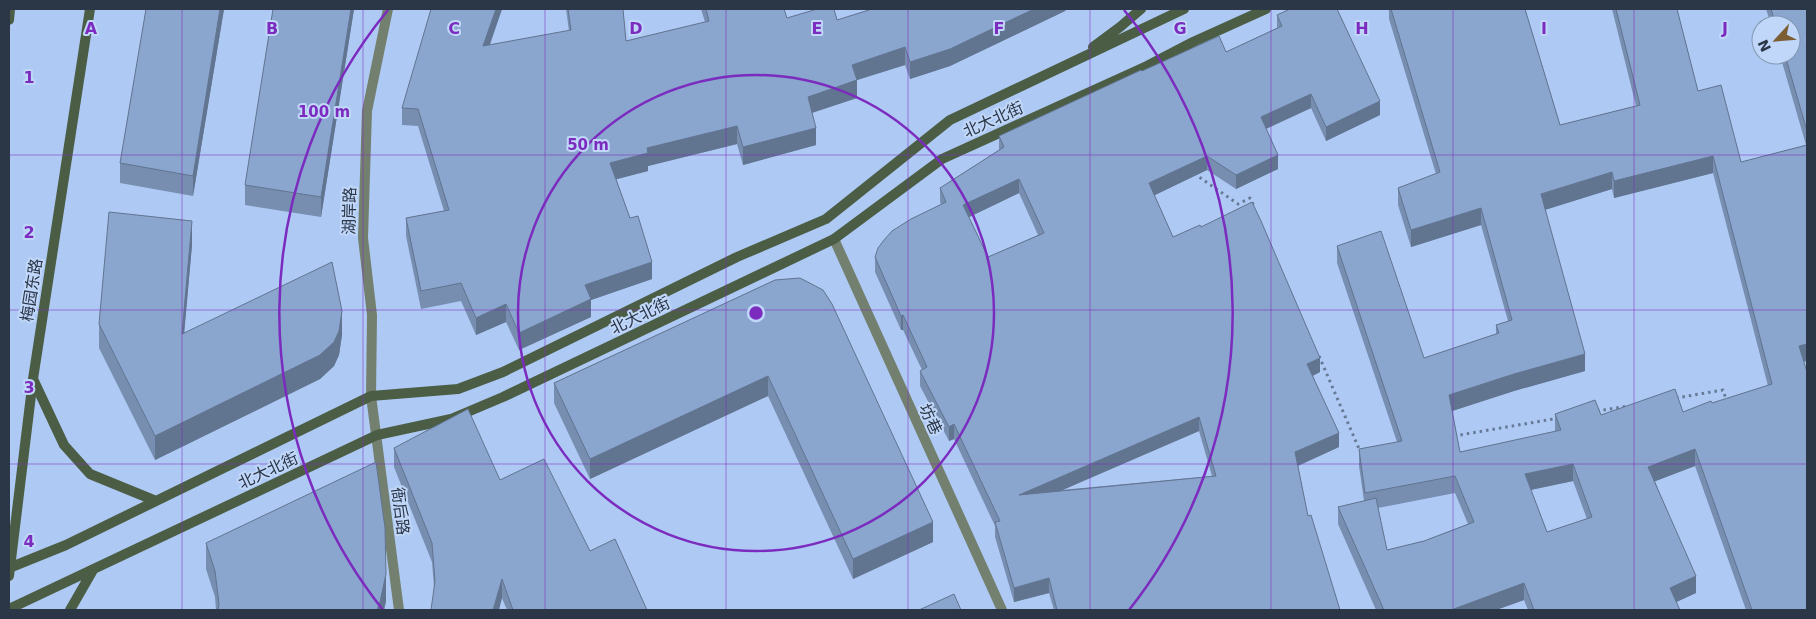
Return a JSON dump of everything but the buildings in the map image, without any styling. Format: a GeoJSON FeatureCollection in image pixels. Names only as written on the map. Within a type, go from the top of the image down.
{"type":"FeatureCollection","features":[{"type":"Feature","properties":{"kind":"main road"},"geometry":{"type":"LineString","coordinates":[[9,20],[10,9]]}},
{"type":"Feature","properties":{"kind":"main road","name":"梅园东路"},"geometry":{"type":"LineString","coordinates":[[9,571],[33,378],[90,9]]}},
{"type":"Feature","properties":{"kind":"main road"},"geometry":{"type":"LineString","coordinates":[[1073,62],[1141,9]]}},
{"type":"Feature","properties":{"kind":"main road","name":"北大北街"},"geometry":{"type":"LineString","coordinates":[[9,571],[371,396],[458,389],[503,372],[737,257],[826,219],[950,120],[1184,9]]}},
{"type":"Feature","properties":{"kind":"main road","name":"北大北街"},"geometry":{"type":"LineString","coordinates":[[9,609],[377,435],[451,419],[503,397],[834,239],[942,159],[1147,66],[1193,42],[1266,9]]}},
{"type":"Feature","properties":{"kind":"main road"},"geometry":{"type":"LineString","coordinates":[[33,378],[64,445],[90,474],[156,501]]}},
{"type":"Feature","properties":{"kind":"main road"},"geometry":{"type":"LineString","coordinates":[[70,610],[94,569]]}},
{"type":"Feature","properties":{"kind":"street","name":"湖岸路"},"geometry":{"type":"LineString","coordinates":[[374,415],[371,396],[372,315],[364,238],[367,111],[388,9]]}},
{"type":"Feature","properties":{"kind":"street","name":"坊巷"},"geometry":{"type":"LineString","coordinates":[[834,239],[1002,610]]}},
{"type":"Feature","properties":{"kind":"street","name":"衙后路"},"geometry":{"type":"LineString","coordinates":[[374,415],[399,610]]}},
{"type":"Feature","properties":{"kind":"path"},"geometry":{"type":"LineString","coordinates":[[1195,169],[1199,177],[1238,204],[1250,198],[1254,207]]}},
{"type":"Feature","properties":{"kind":"path"},"geometry":{"type":"LineString","coordinates":[[1318,352],[1361,452]]}},
{"type":"Feature","properties":{"kind":"path"},"geometry":{"type":"LineString","coordinates":[[1674,398],[1723,390],[1730,408]]}},
{"type":"Feature","properties":{"kind":"path"},"geometry":{"type":"LineString","coordinates":[[1596,412],[1635,405]]}},
{"type":"Feature","properties":{"kind":"path"},"geometry":{"type":"LineString","coordinates":[[1449,437],[1566,417]]}}]}
